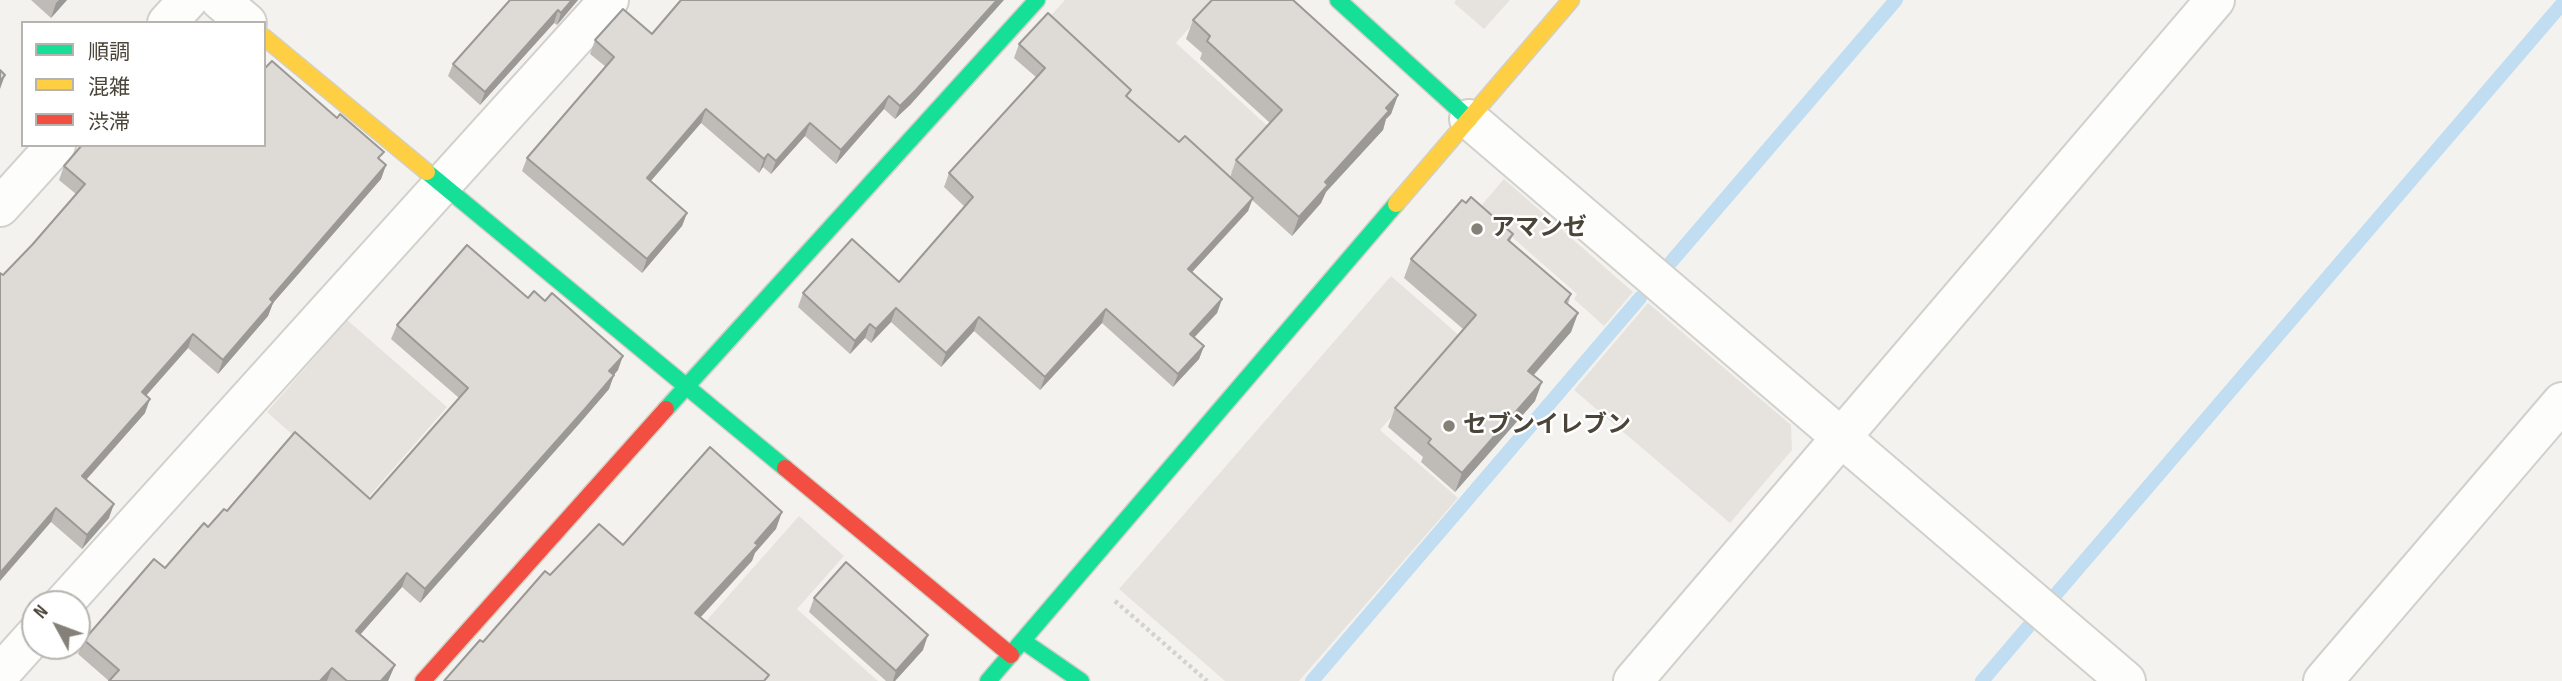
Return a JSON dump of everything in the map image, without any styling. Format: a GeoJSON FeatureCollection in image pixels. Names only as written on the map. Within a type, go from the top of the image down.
{"type":"FeatureCollection","features":[{"type":"Feature","properties":{"kind":"street"},"geometry":{"type":"LineString","coordinates":[[169,21],[188,0]]}},
{"type":"Feature","properties":{"kind":"street"},"geometry":{"type":"LineString","coordinates":[[220,0],[245,21]]}},
{"type":"Feature","properties":{"kind":"street"},"geometry":{"type":"LineString","coordinates":[[76,590],[608,0]]}},
{"type":"Feature","properties":{"kind":"street"},"geometry":{"type":"LineString","coordinates":[[423,681],[686,386],[1037,0]]}},
{"type":"Feature","properties":{"kind":"street"},"geometry":{"type":"LineString","coordinates":[[1338,0],[1469,119],[2126,681]]}},
{"type":"Feature","properties":{"kind":"street"},"geometry":{"type":"LineString","coordinates":[[989,681],[1571,0]]}},
{"type":"Feature","properties":{"kind":"street"},"geometry":{"type":"LineString","coordinates":[[1633,681],[2215,0]]}},
{"type":"Feature","properties":{"kind":"street"},"geometry":{"type":"LineString","coordinates":[[266,39],[1011,655]]}},
{"type":"Feature","properties":{"kind":"street"},"geometry":{"type":"LineString","coordinates":[[0,207],[54,147]]}},
{"type":"Feature","properties":{"kind":"street"},"geometry":{"type":"LineString","coordinates":[[2323,681],[2562,402]]}},
{"type":"Feature","properties":{"kind":"street"},"geometry":{"type":"LineString","coordinates":[[1023,641],[1081,681]]}},
{"type":"Feature","properties":{"kind":"street"},"geometry":{"type":"LineString","coordinates":[[0,674],[21,651]]}},
{"type":"Feature","properties":{"kind":"path"},"geometry":{"type":"LineString","coordinates":[[1114,600],[1207,681]]}},
{"type":"Feature","properties":{"kind":"shaded area"},"geometry":{"type":"Polygon","coordinates":[[[1065,0],[1214,0],[1176,43],[1271,129],[1222,183],[1045,22],[1065,0]]]}},
{"type":"Feature","properties":{"kind":"shaded area"},"geometry":{"type":"Polygon","coordinates":[[[1456,0],[1510,0],[1484,29],[1454,3],[1456,0]]]}},
{"type":"Feature","properties":{"kind":"shaded area"},"geometry":{"type":"Polygon","coordinates":[[[1504,179],[1633,292],[1604,326],[1574,299],[1577,294],[1479,208],[1504,179]]]}},
{"type":"Feature","properties":{"kind":"shaded area"},"geometry":{"type":"Polygon","coordinates":[[[1391,276],[1461,337],[1380,430],[1458,498],[1299,681],[1225,681],[1119,589],[1391,276]]]}},
{"type":"Feature","properties":{"kind":"shaded area"},"geometry":{"type":"Polygon","coordinates":[[[1648,303],[1791,425],[1792,450],[1730,523],[1574,390],[1648,303]]]}},
{"type":"Feature","properties":{"kind":"shaded area"},"geometry":{"type":"Polygon","coordinates":[[[347,320],[447,407],[366,500],[267,412],[347,320]]]}},
{"type":"Feature","properties":{"kind":"shaded area"},"geometry":{"type":"Polygon","coordinates":[[[799,516],[844,556],[797,609],[878,681],[758,681],[699,629],[799,516]]]}},
{"type":"Feature","properties":{"kind":"building"},"geometry":{"type":"Polygon","coordinates":[[[510,0],[572,0],[561,13],[558,10],[485,92],[453,64],[510,0]]]}},
{"type":"Feature","properties":{"kind":"building"},"geometry":{"type":"Polygon","coordinates":[[[681,0],[997,0],[900,106],[889,96],[841,150],[810,123],[776,161],[768,154],[764,159],[706,109],[647,178],[687,213],[647,259],[527,158],[614,57],[595,40],[623,9],[652,34],[681,0]]]}},
{"type":"Feature","properties":{"kind":"building"},"geometry":{"type":"Polygon","coordinates":[[[1212,0],[1293,0],[1398,95],[1386,108],[1389,111],[1325,182],[1328,185],[1299,217],[1236,160],[1282,110],[1207,41],[1210,36],[1193,20],[1212,0]]]}},
{"type":"Feature","properties":{"kind":"building"},"geometry":{"type":"Polygon","coordinates":[[[1048,13],[1131,90],[1126,96],[1179,142],[1185,136],[1253,198],[1188,269],[1222,299],[1190,334],[1204,346],[1178,374],[1106,309],[1045,377],[979,317],[946,353],[896,308],[876,329],[870,324],[855,341],[803,293],[852,239],[899,282],[973,197],[949,173],[1045,68],[1019,44],[1048,13]]]}},
{"type":"Feature","properties":{"kind":"building"},"geometry":{"type":"Polygon","coordinates":[[[272,61],[337,118],[340,114],[384,152],[378,158],[386,165],[270,299],[273,302],[223,360],[193,334],[142,392],[150,399],[82,476],[114,504],[87,535],[56,508],[0,573],[0,273],[3,275],[32,245],[85,184],[64,166],[80,147],[266,147],[266,67],[272,61]]]}},
{"type":"Feature","properties":{"kind":"building"},"geometry":{"type":"Polygon","coordinates":[[[1471,197],[1513,234],[1508,240],[1571,294],[1565,302],[1578,313],[1528,371],[1542,382],[1462,473],[1428,443],[1431,439],[1395,408],[1476,315],[1411,259],[1462,200],[1466,203],[1471,197]]]}},
{"type":"Feature","properties":{"kind":"building"},"geometry":{"type":"Polygon","coordinates":[[[467,245],[528,298],[534,291],[545,301],[552,293],[623,356],[609,371],[614,375],[425,589],[407,573],[356,631],[395,665],[381,681],[347,681],[332,668],[320,681],[109,681],[119,670],[91,646],[91,632],[154,559],[165,568],[204,523],[208,527],[224,509],[227,511],[295,432],[370,499],[468,388],[397,325],[467,245]]]}},
{"type":"Feature","properties":{"kind":"building"},"geometry":{"type":"Polygon","coordinates":[[[710,447],[782,512],[755,543],[758,545],[695,613],[769,675],[764,681],[444,681],[480,640],[483,642],[545,571],[550,575],[599,524],[623,545],[710,447]]]}},
{"type":"Feature","properties":{"kind":"building"},"geometry":{"type":"Polygon","coordinates":[[[846,562],[928,635],[896,671],[814,598],[846,562]]]}},
{"type":"Feature","properties":{"kind":"waterway"},"geometry":{"type":"LineString","coordinates":[[1671,262],[1896,0]]}},
{"type":"Feature","properties":{"kind":"waterway"},"geometry":{"type":"LineString","coordinates":[[2057,593],[2562,4]]}},
{"type":"Feature","properties":{"kind":"waterway"},"geometry":{"type":"LineString","coordinates":[[1312,681],[1640,298]]}},
{"type":"Feature","properties":{"kind":"waterway"},"geometry":{"type":"LineString","coordinates":[[1982,681],[2028,627]]}},
{"type":"Feature","properties":{"kind":"traffic: fast"},"geometry":{"type":"LineString","coordinates":[[666,409],[1037,0]]}},
{"type":"Feature","properties":{"kind":"traffic: fast"},"geometry":{"type":"LineString","coordinates":[[1338,0],[1469,119]]}},
{"type":"Feature","properties":{"kind":"traffic: fast"},"geometry":{"type":"LineString","coordinates":[[427,172],[785,468]]}},
{"type":"Feature","properties":{"kind":"traffic: fast"},"geometry":{"type":"LineString","coordinates":[[988,681],[1396,204]]}},
{"type":"Feature","properties":{"kind":"traffic: fast"},"geometry":{"type":"LineString","coordinates":[[1023,641],[1081,681]]}},
{"type":"Feature","properties":{"kind":"traffic: slow"},"geometry":{"type":"LineString","coordinates":[[1396,204],[1571,0]]}},
{"type":"Feature","properties":{"kind":"traffic: slow"},"geometry":{"type":"LineString","coordinates":[[266,39],[427,172]]}},
{"type":"Feature","properties":{"kind":"traffic: jam"},"geometry":{"type":"LineString","coordinates":[[423,681],[666,409]]}},
{"type":"Feature","properties":{"kind":"traffic: jam"},"geometry":{"type":"LineString","coordinates":[[785,468],[1011,655]]}},
{"type":"Feature","properties":{"kind":"place","name":"アマンゼ"},"geometry":{"type":"Point","coordinates":[1477,229]}},
{"type":"Feature","properties":{"kind":"place","name":"セブンイレブン"},"geometry":{"type":"Point","coordinates":[1449,426]}}]}
